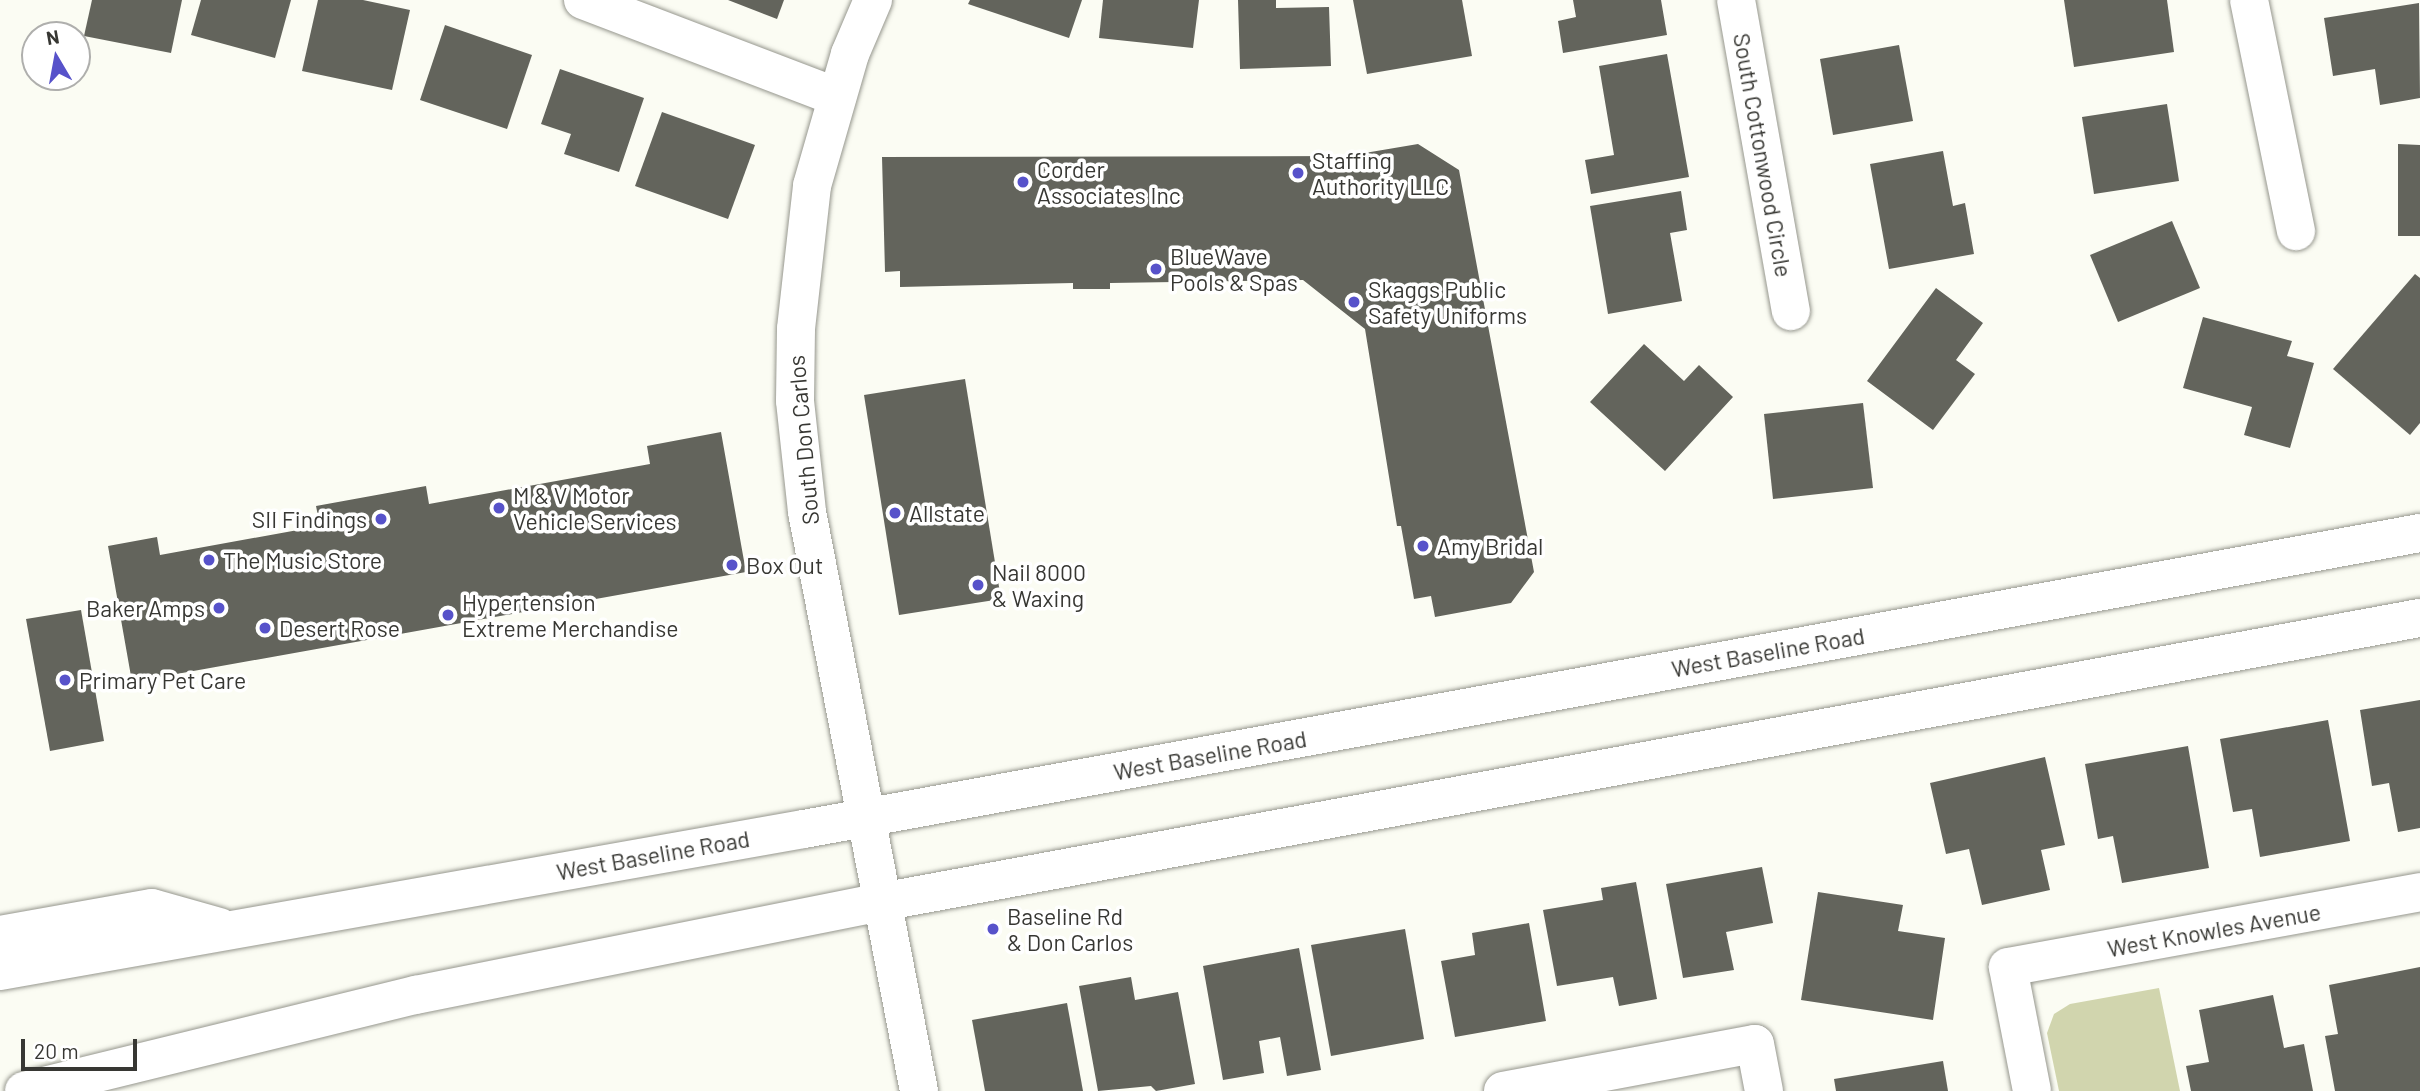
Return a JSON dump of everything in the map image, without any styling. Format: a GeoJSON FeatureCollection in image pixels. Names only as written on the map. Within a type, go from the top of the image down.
{"type":"FeatureCollection","features":[{"type":"Feature","properties":{"kind":"main road"},"geometry":{"type":"LineString","coordinates":[[583,0],[836,97]]}},
{"type":"Feature","properties":{"kind":"main road","name":"South Don Carlos"},"geometry":{"type":"LineString","coordinates":[[873,0],[836,97],[812,187],[801,259],[795,401],[807,512],[919,1091]]}},
{"type":"Feature","properties":{"kind":"main road","name":"South Cottonwood Circle"},"geometry":{"type":"LineString","coordinates":[[1736,0],[1791,311]]}},
{"type":"Feature","properties":{"kind":"main road"},"geometry":{"type":"LineString","coordinates":[[2249,0],[2296,231]]}},
{"type":"Feature","properties":{"kind":"main road","name":"West Baseline Road"},"geometry":{"type":"LineString","coordinates":[[0,971],[865,818],[2420,533]]}},
{"type":"Feature","properties":{"kind":"main road"},"geometry":{"type":"LineString","coordinates":[[24,1091],[416,995],[881,902],[2420,618]]}},
{"type":"Feature","properties":{"kind":"main road","name":"West Knowles Avenue"},"geometry":{"type":"LineString","coordinates":[[2032,1091],[2008,967],[2420,892]]}},
{"type":"Feature","properties":{"kind":"main road"},"geometry":{"type":"LineString","coordinates":[[0,935],[152,908],[228,930]]}},
{"type":"Feature","properties":{"kind":"main road"},"geometry":{"type":"LineString","coordinates":[[1503,1091],[1755,1044],[1764,1091]]}},
{"type":"Feature","properties":{"kind":"green space"},"geometry":{"type":"Polygon","coordinates":[[[2159,988],[2180,1091],[2059,1091],[2047,1033],[2054,1014],[2070,1004],[2159,988]]]}},
{"type":"Feature","properties":{"kind":"building"},"geometry":{"type":"Polygon","coordinates":[[[92,0],[182,0],[171,53],[91,37],[91,21],[87,21],[92,0]]]}},
{"type":"Feature","properties":{"kind":"building"},"geometry":{"type":"Polygon","coordinates":[[[201,0],[291,0],[275,58],[191,35],[201,0]]]}},
{"type":"Feature","properties":{"kind":"building"},"geometry":{"type":"Polygon","coordinates":[[[318,0],[363,0],[410,10],[392,90],[302,71],[318,0]]]}},
{"type":"Feature","properties":{"kind":"building"},"geometry":{"type":"Polygon","coordinates":[[[728,0],[784,0],[777,19],[728,0]]]}},
{"type":"Feature","properties":{"kind":"building"},"geometry":{"type":"Polygon","coordinates":[[[970,0],[1082,0],[1069,38],[968,4],[970,0]]]}},
{"type":"Feature","properties":{"kind":"building"},"geometry":{"type":"Polygon","coordinates":[[[1103,0],[1199,0],[1193,48],[1099,38],[1103,0]]]}},
{"type":"Feature","properties":{"kind":"building"},"geometry":{"type":"Polygon","coordinates":[[[1238,0],[1276,0],[1276,8],[1329,7],[1331,66],[1240,69],[1238,0]]]}},
{"type":"Feature","properties":{"kind":"building"},"geometry":{"type":"Polygon","coordinates":[[[1353,0],[1462,0],[1472,56],[1367,74],[1353,0]]]}},
{"type":"Feature","properties":{"kind":"building"},"geometry":{"type":"Polygon","coordinates":[[[1573,0],[1661,0],[1667,35],[1563,53],[1558,21],[1576,17],[1573,0]]]}},
{"type":"Feature","properties":{"kind":"building"},"geometry":{"type":"Polygon","coordinates":[[[2064,0],[2167,0],[2174,52],[2074,67],[2064,0]]]}},
{"type":"Feature","properties":{"kind":"building"},"geometry":{"type":"Polygon","coordinates":[[[2419,3],[2420,98],[2380,105],[2375,69],[2333,76],[2324,18],[2419,3]]]}},
{"type":"Feature","properties":{"kind":"building"},"geometry":{"type":"Polygon","coordinates":[[[445,25],[532,55],[507,129],[420,100],[445,25]]]}},
{"type":"Feature","properties":{"kind":"building"},"geometry":{"type":"Polygon","coordinates":[[[1899,45],[1913,121],[1833,135],[1820,59],[1899,45]]]}},
{"type":"Feature","properties":{"kind":"building"},"geometry":{"type":"Polygon","coordinates":[[[1667,54],[1689,177],[1591,194],[1585,160],[1614,155],[1599,66],[1667,54]]]}},
{"type":"Feature","properties":{"kind":"building"},"geometry":{"type":"Polygon","coordinates":[[[560,69],[644,98],[619,172],[564,154],[571,134],[541,124],[560,69]]]}},
{"type":"Feature","properties":{"kind":"building"},"geometry":{"type":"Polygon","coordinates":[[[2167,104],[2179,181],[2094,194],[2082,117],[2167,104]]]}},
{"type":"Feature","properties":{"kind":"building"},"geometry":{"type":"Polygon","coordinates":[[[662,112],[755,145],[728,219],[635,186],[662,112]]]}},
{"type":"Feature","properties":{"kind":"building"},"geometry":{"type":"Polygon","coordinates":[[[1418,144],[1459,170],[1534,572],[1511,603],[1435,617],[1431,596],[1414,599],[1401,526],[1397,526],[1365,329],[1303,280],[1110,283],[1110,289],[1073,289],[1073,283],[900,287],[900,271],[885,272],[882,157],[1347,156],[1418,144]]]}},
{"type":"Feature","properties":{"kind":"building"},"geometry":{"type":"Polygon","coordinates":[[[2398,144],[2420,145],[2420,236],[2398,236],[2398,144]]]}},
{"type":"Feature","properties":{"kind":"building"},"geometry":{"type":"Polygon","coordinates":[[[1943,151],[1953,206],[1965,203],[1974,254],[1889,269],[1870,164],[1943,151]]]}},
{"type":"Feature","properties":{"kind":"building"},"geometry":{"type":"Polygon","coordinates":[[[1681,191],[1687,230],[1670,233],[1682,301],[1608,314],[1590,206],[1681,191]]]}},
{"type":"Feature","properties":{"kind":"building"},"geometry":{"type":"Polygon","coordinates":[[[2172,221],[2200,288],[2118,322],[2090,255],[2172,221]]]}},
{"type":"Feature","properties":{"kind":"building"},"geometry":{"type":"Polygon","coordinates":[[[2415,274],[2420,278],[2420,423],[2410,435],[2333,369],[2415,274]]]}},
{"type":"Feature","properties":{"kind":"building"},"geometry":{"type":"Polygon","coordinates":[[[1936,288],[1983,323],[1956,360],[1975,374],[1933,430],[1867,381],[1936,288]]]}},
{"type":"Feature","properties":{"kind":"building"},"geometry":{"type":"Polygon","coordinates":[[[2203,317],[2292,341],[2287,356],[2314,363],[2290,448],[2244,435],[2252,407],[2183,388],[2203,317]]]}},
{"type":"Feature","properties":{"kind":"building"},"geometry":{"type":"Polygon","coordinates":[[[1644,344],[1684,381],[1699,365],[1733,397],[1665,471],[1590,402],[1644,344]]]}},
{"type":"Feature","properties":{"kind":"building"},"geometry":{"type":"Polygon","coordinates":[[[965,379],[1001,599],[899,615],[864,395],[965,379]]]}},
{"type":"Feature","properties":{"kind":"building"},"geometry":{"type":"Polygon","coordinates":[[[1863,403],[1873,488],[1773,499],[1764,414],[1863,403]]]}},
{"type":"Feature","properties":{"kind":"building"},"geometry":{"type":"Polygon","coordinates":[[[721,432],[746,572],[132,682],[108,546],[157,537],[160,555],[320,526],[316,506],[426,486],[429,504],[650,464],[647,446],[721,432]]]}},
{"type":"Feature","properties":{"kind":"building","name":"Primary Pet Care"},"geometry":{"type":"Polygon","coordinates":[[[81,610],[104,741],[50,751],[26,619],[81,610]]]}},
{"type":"Feature","properties":{"kind":"building"},"geometry":{"type":"Polygon","coordinates":[[[2420,700],[2420,828],[2398,832],[2389,783],[2372,786],[2360,710],[2420,700]]]}},
{"type":"Feature","properties":{"kind":"building"},"geometry":{"type":"Polygon","coordinates":[[[2328,720],[2350,841],[2260,857],[2252,809],[2233,812],[2220,739],[2328,720]]]}},
{"type":"Feature","properties":{"kind":"building"},"geometry":{"type":"Polygon","coordinates":[[[2188,746],[2209,868],[2122,883],[2113,836],[2098,839],[2085,764],[2188,746]]]}},
{"type":"Feature","properties":{"kind":"building"},"geometry":{"type":"Polygon","coordinates":[[[2045,757],[2065,845],[2041,850],[2050,890],[1982,905],[1969,849],[1946,854],[1930,783],[2045,757]]]}},
{"type":"Feature","properties":{"kind":"building"},"geometry":{"type":"Polygon","coordinates":[[[1762,867],[1773,923],[1726,932],[1734,970],[1683,978],[1666,884],[1762,867]]]}},
{"type":"Feature","properties":{"kind":"building"},"geometry":{"type":"Polygon","coordinates":[[[1636,882],[1657,999],[1619,1006],[1613,977],[1557,986],[1543,910],[1603,900],[1601,888],[1636,882]]]}},
{"type":"Feature","properties":{"kind":"building"},"geometry":{"type":"Polygon","coordinates":[[[1818,892],[1903,905],[1898,931],[1945,938],[1933,1020],[1801,1000],[1818,892]]]}},
{"type":"Feature","properties":{"kind":"building"},"geometry":{"type":"Polygon","coordinates":[[[1529,923],[1546,1021],[1455,1037],[1441,961],[1475,955],[1472,933],[1529,923]]]}},
{"type":"Feature","properties":{"kind":"building"},"geometry":{"type":"Polygon","coordinates":[[[1405,929],[1424,1039],[1331,1056],[1311,945],[1405,929]]]}},
{"type":"Feature","properties":{"kind":"building"},"geometry":{"type":"Polygon","coordinates":[[[1299,948],[1321,1070],[1287,1076],[1280,1037],[1259,1041],[1264,1073],[1223,1080],[1203,966],[1299,948]]]}},
{"type":"Feature","properties":{"kind":"building"},"geometry":{"type":"Polygon","coordinates":[[[2420,967],[2420,1091],[2335,1091],[2325,1036],[2338,1034],[2329,985],[2420,967]]]}},
{"type":"Feature","properties":{"kind":"building"},"geometry":{"type":"Polygon","coordinates":[[[1131,977],[1135,1000],[1178,992],[1195,1084],[1156,1091],[1151,1086],[1098,1091],[1079,986],[1131,977]]]}},
{"type":"Feature","properties":{"kind":"building"},"geometry":{"type":"Polygon","coordinates":[[[2273,995],[2284,1048],[2304,1044],[2313,1091],[2191,1091],[2186,1066],[2209,1062],[2199,1010],[2273,995]]]}},
{"type":"Feature","properties":{"kind":"building"},"geometry":{"type":"Polygon","coordinates":[[[1067,1003],[1083,1091],[985,1091],[972,1020],[1067,1003]]]}},
{"type":"Feature","properties":{"kind":"building"},"geometry":{"type":"Polygon","coordinates":[[[1943,1061],[1948,1091],[1836,1091],[1834,1079],[1943,1061]]]}},
{"type":"Feature","properties":{"kind":"place","name":"Staffing Authority LLC"},"geometry":{"type":"Point","coordinates":[1298,173]}},
{"type":"Feature","properties":{"kind":"place","name":"Corder Associates Inc"},"geometry":{"type":"Point","coordinates":[1023,182]}},
{"type":"Feature","properties":{"kind":"place","name":"BlueWave Pools & Spas"},"geometry":{"type":"Point","coordinates":[1156,269]}},
{"type":"Feature","properties":{"kind":"place","name":"Skaggs Public Safety Uniforms"},"geometry":{"type":"Point","coordinates":[1354,302]}},
{"type":"Feature","properties":{"kind":"place","name":"M & V Motor Vehicle Services"},"geometry":{"type":"Point","coordinates":[499,508]}},
{"type":"Feature","properties":{"kind":"place","name":"Allstate"},"geometry":{"type":"Point","coordinates":[895,513]}},
{"type":"Feature","properties":{"kind":"place","name":"SII Findings"},"geometry":{"type":"Point","coordinates":[381,519]}},
{"type":"Feature","properties":{"kind":"place","name":"Amy Bridal"},"geometry":{"type":"Point","coordinates":[1423,546]}},
{"type":"Feature","properties":{"kind":"place","name":"The Music Store"},"geometry":{"type":"Point","coordinates":[209,560]}},
{"type":"Feature","properties":{"kind":"place","name":"Box Out"},"geometry":{"type":"Point","coordinates":[732,565]}},
{"type":"Feature","properties":{"kind":"place","name":"Nail 8000 & Waxing"},"geometry":{"type":"Point","coordinates":[978,585]}},
{"type":"Feature","properties":{"kind":"place","name":"Baker Amps"},"geometry":{"type":"Point","coordinates":[219,608]}},
{"type":"Feature","properties":{"kind":"place","name":"Hypertension Extreme Merchandise"},"geometry":{"type":"Point","coordinates":[448,615]}},
{"type":"Feature","properties":{"kind":"place","name":"Desert Rose"},"geometry":{"type":"Point","coordinates":[265,628]}},
{"type":"Feature","properties":{"kind":"place","name":"Primary Pet Care"},"geometry":{"type":"Point","coordinates":[65,680]}},
{"type":"Feature","properties":{"kind":"place","name":"Baseline Rd & Don Carlos"},"geometry":{"type":"Point","coordinates":[993,929]}}]}
